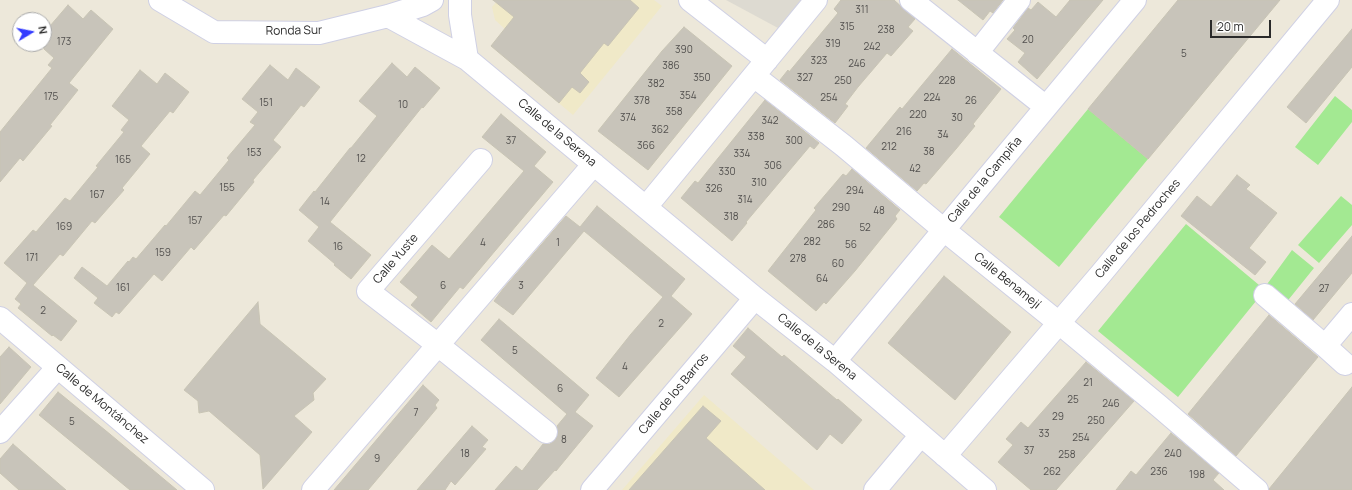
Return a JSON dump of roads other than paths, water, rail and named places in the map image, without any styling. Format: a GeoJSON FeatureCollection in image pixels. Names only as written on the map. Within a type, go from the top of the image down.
{"type":"FeatureCollection","features":[{"type":"Feature","properties":{"kind":"street","name":"Ronda Sur"},"geometry":{"type":"LineString","coordinates":[[160,0],[214,32],[319,33],[388,16],[422,5],[432,0]]}},
{"type":"Feature","properties":{"kind":"street"},"geometry":{"type":"LineString","coordinates":[[460,0],[460,15],[467,58]]}},
{"type":"Feature","properties":{"kind":"street","name":"Calle Benamejí"},"geometry":{"type":"LineString","coordinates":[[690,0],[844,146],[1153,401],[1257,490]]}},
{"type":"Feature","properties":{"kind":"street"},"geometry":{"type":"LineString","coordinates":[[646,207],[816,0]]}},
{"type":"Feature","properties":{"kind":"street"},"geometry":{"type":"LineString","coordinates":[[911,0],[1046,107]]}},
{"type":"Feature","properties":{"kind":"street"},"geometry":{"type":"LineString","coordinates":[[977,53],[1019,0]]}},
{"type":"Feature","properties":{"kind":"street","name":"Calle de la Campiña"},"geometry":{"type":"LineString","coordinates":[[835,360],[1135,0]]}},
{"type":"Feature","properties":{"kind":"street","name":"Calle de los Pedroches"},"geometry":{"type":"LineString","coordinates":[[945,456],[1059,323],[1328,0]]}},
{"type":"Feature","properties":{"kind":"street","name":"Calle de la Serena"},"geometry":{"type":"LineString","coordinates":[[388,16],[467,58],[755,298],[835,360],[985,490]]}},
{"type":"Feature","properties":{"kind":"street","name":"Calle Yuste"},"geometry":{"type":"LineString","coordinates":[[438,345],[368,291],[481,160]]}},
{"type":"Feature","properties":{"kind":"street"},"geometry":{"type":"LineString","coordinates":[[313,490],[594,164]]}},
{"type":"Feature","properties":{"kind":"street"},"geometry":{"type":"LineString","coordinates":[[1265,295],[1345,364]]}},
{"type":"Feature","properties":{"kind":"street","name":"Calle de los Barros"},"geometry":{"type":"LineString","coordinates":[[592,490],[755,298]]}},
{"type":"Feature","properties":{"kind":"street"},"geometry":{"type":"LineString","coordinates":[[1325,346],[1352,314]]}},
{"type":"Feature","properties":{"kind":"street","name":"Calle de Montánchez"},"geometry":{"type":"LineString","coordinates":[[0,318],[203,490]]}},
{"type":"Feature","properties":{"kind":"street"},"geometry":{"type":"LineString","coordinates":[[438,345],[546,432]]}},
{"type":"Feature","properties":{"kind":"street"},"geometry":{"type":"LineString","coordinates":[[0,432],[58,367]]}},
{"type":"Feature","properties":{"kind":"street"},"geometry":{"type":"LineString","coordinates":[[875,490],[921,436]]}}]}
